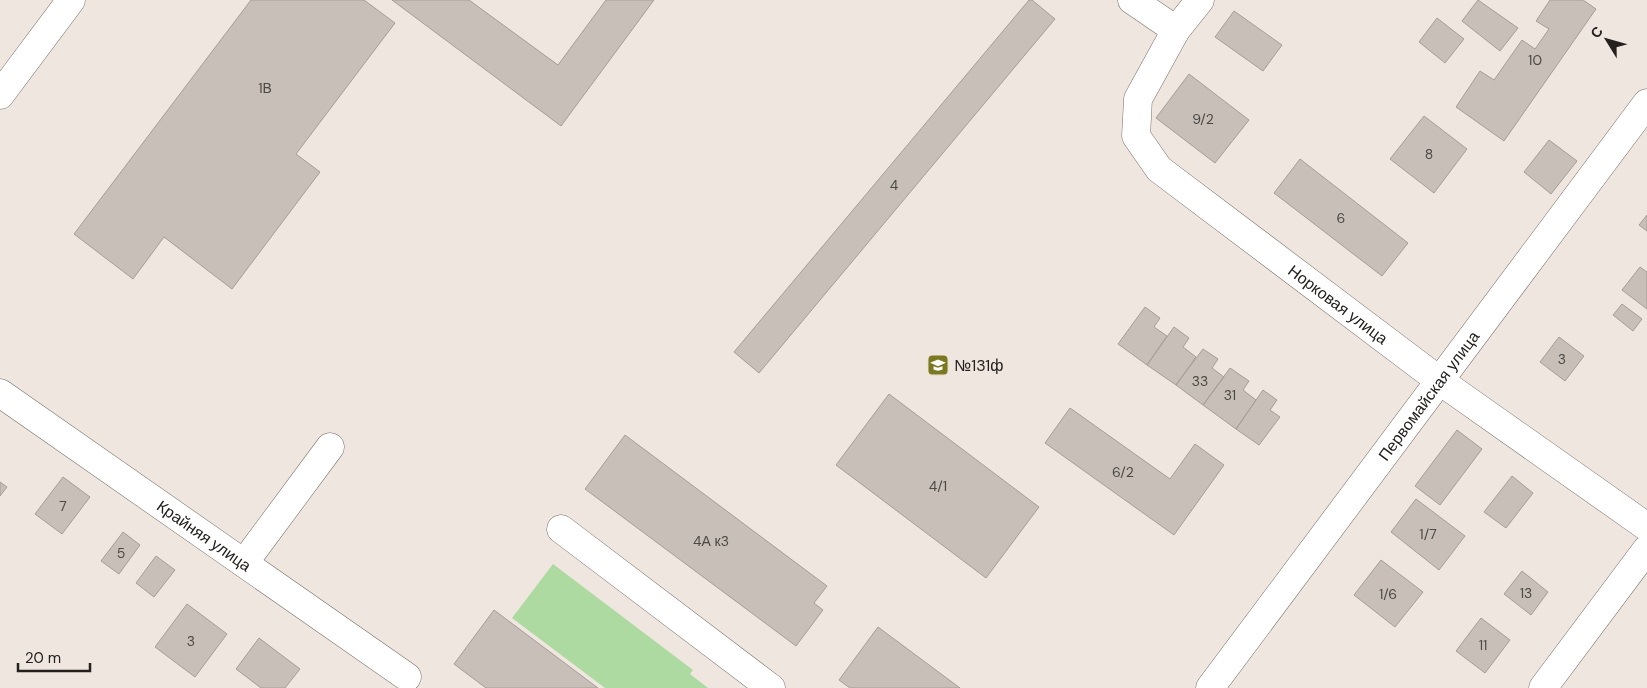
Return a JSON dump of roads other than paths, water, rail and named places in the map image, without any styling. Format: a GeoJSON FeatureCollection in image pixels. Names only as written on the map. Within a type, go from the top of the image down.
{"type":"FeatureCollection","features":[{"type":"Feature","properties":{"kind":"street"},"geometry":{"type":"LineString","coordinates":[[0,95],[71,0]]}},
{"type":"Feature","properties":{"kind":"street"},"geometry":{"type":"LineString","coordinates":[[1132,0],[1176,30]]}},
{"type":"Feature","properties":{"kind":"street","name":"Норковая улица"},"geometry":{"type":"LineString","coordinates":[[1200,0],[1176,30],[1138,99],[1136,136],[1159,170],[1440,381],[1647,527]]}},
{"type":"Feature","properties":{"kind":"street","name":"Первомайская улица"},"geometry":{"type":"LineString","coordinates":[[1210,688],[1647,103]]}},
{"type":"Feature","properties":{"kind":"street","name":"Крайняя улица"},"geometry":{"type":"LineString","coordinates":[[0,393],[407,677]]}},
{"type":"Feature","properties":{"kind":"street"},"geometry":{"type":"LineString","coordinates":[[244,563],[330,447]]}},
{"type":"Feature","properties":{"kind":"street"},"geometry":{"type":"LineString","coordinates":[[560,529],[771,688]]}},
{"type":"Feature","properties":{"kind":"street"},"geometry":{"type":"LineString","coordinates":[[1543,688],[1647,549]]}},
{"type":"Feature","properties":{"kind":"place","name":"№131ф"},"geometry":{"type":"Point","coordinates":[938,365]}}]}
